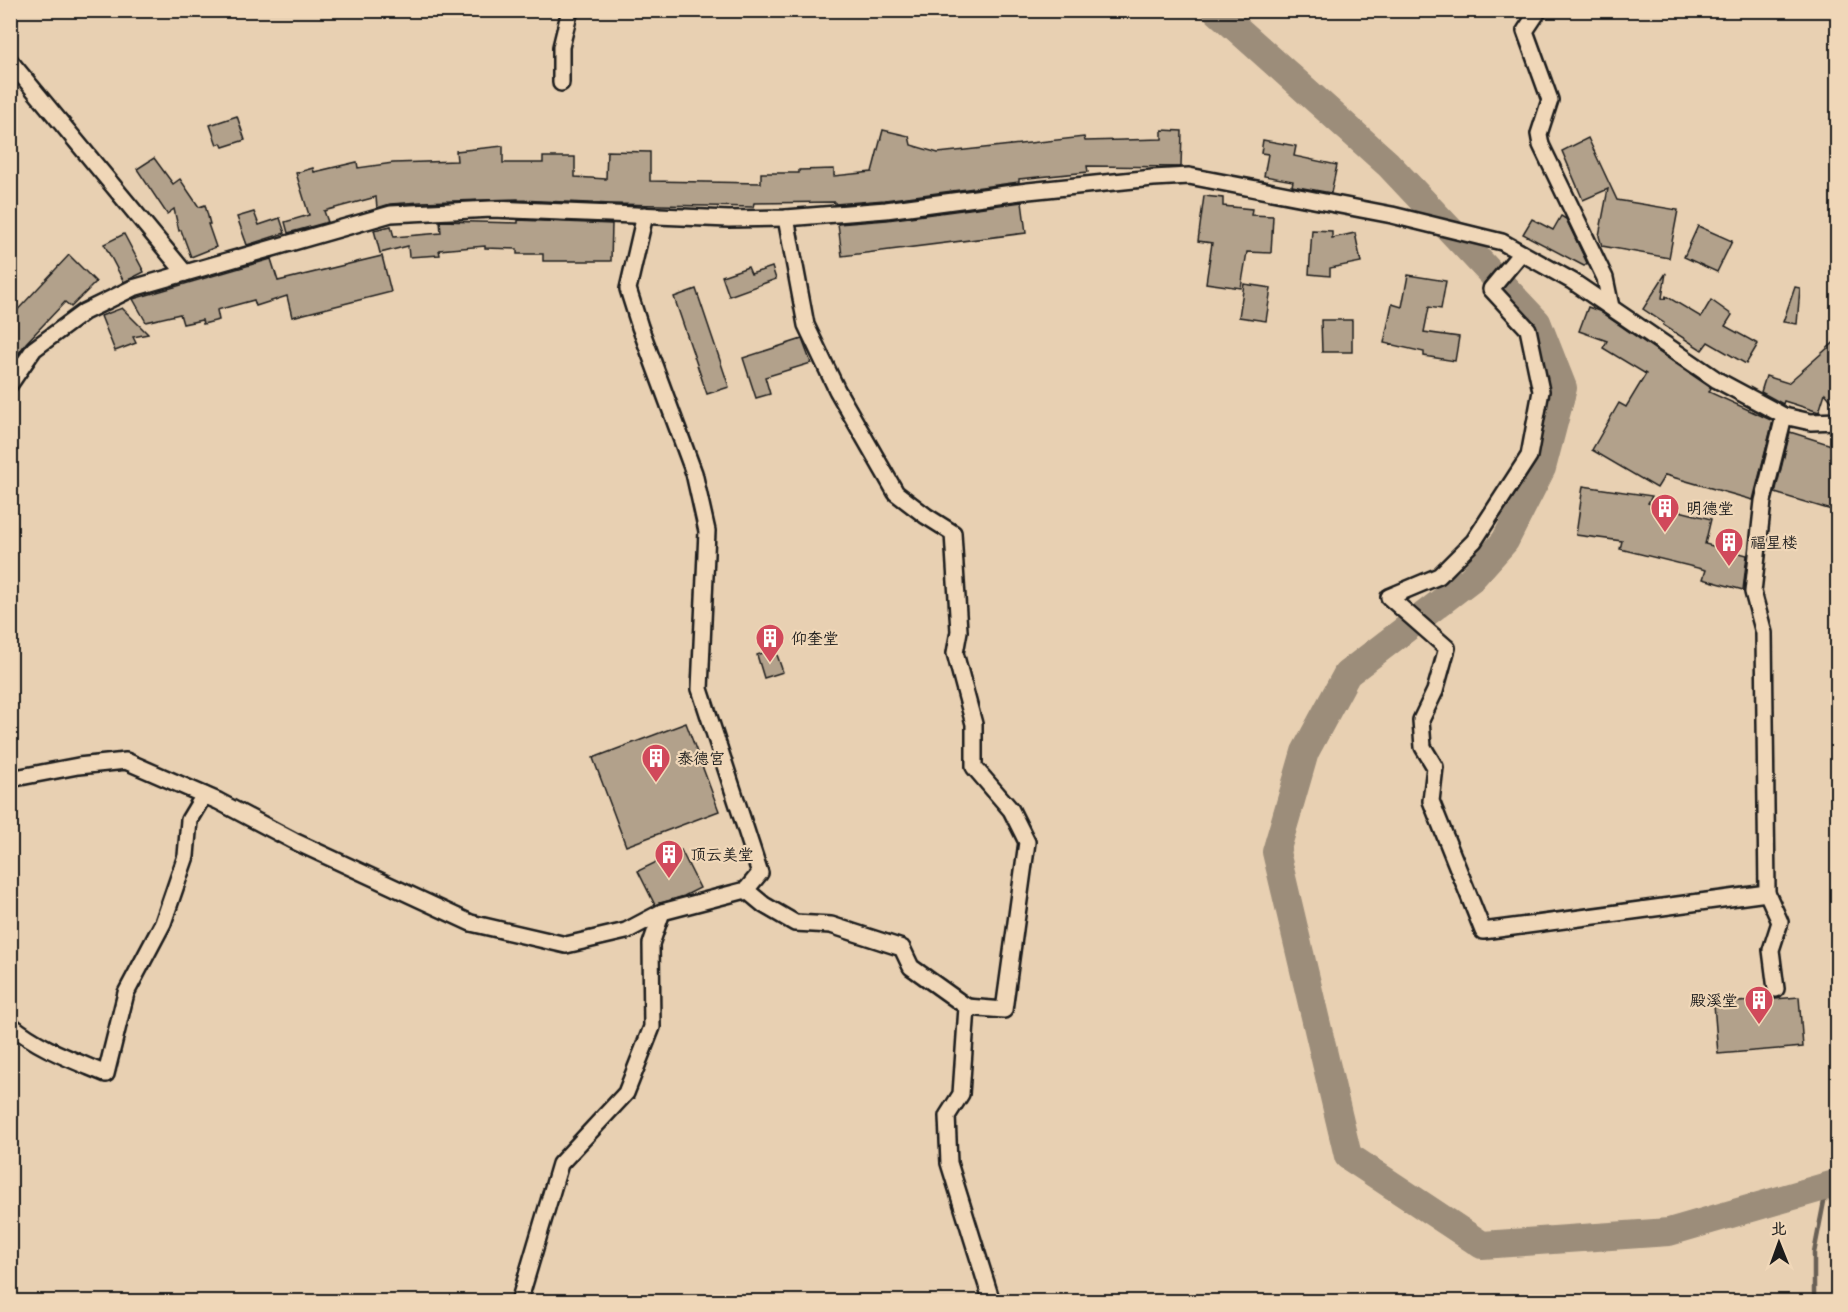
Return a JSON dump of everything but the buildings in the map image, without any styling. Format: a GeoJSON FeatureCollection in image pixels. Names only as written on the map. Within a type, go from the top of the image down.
{"type":"FeatureCollection","features":[{"type":"Feature","properties":{"kind":"street"},"geometry":{"type":"LineString","coordinates":[[561,83],[561,47],[570,10]]}},
{"type":"Feature","properties":{"kind":"street"},"geometry":{"type":"LineString","coordinates":[[1539,10],[1525,31],[1550,100],[1539,134],[1541,145],[1605,279],[1611,307]]}},
{"type":"Feature","properties":{"kind":"street"},"geometry":{"type":"LineString","coordinates":[[10,61],[185,273]]}},
{"type":"Feature","properties":{"kind":"street"},"geometry":{"type":"LineString","coordinates":[[13,375],[34,349],[84,312],[133,288],[391,214],[492,209],[729,219],[786,218],[886,210],[1028,191],[1189,176],[1392,215],[1502,242],[1517,258],[1572,281],[1717,380],[1784,416],[1811,422],[1838,421]]}},
{"type":"Feature","properties":{"kind":"street"},"geometry":{"type":"LineString","coordinates":[[10,779],[78,766],[126,761],[204,795],[294,841],[471,923],[566,945],[626,931],[662,912],[746,890],[760,873],[700,689],[707,531],[694,473],[628,289],[645,215]]}},
{"type":"Feature","properties":{"kind":"street"},"geometry":{"type":"LineString","coordinates":[[746,890],[764,905],[795,923],[831,925],[902,948],[911,967],[967,1007],[1004,1010],[1027,842],[1011,810],[974,767],[974,724],[955,653],[959,631],[953,533],[926,516],[896,492],[837,390],[806,326],[786,218]]}},
{"type":"Feature","properties":{"kind":"street"},"geometry":{"type":"LineString","coordinates":[[1517,258],[1491,289],[1528,328],[1541,391],[1529,456],[1474,541],[1439,576],[1389,597],[1447,648],[1435,691],[1421,720],[1423,747],[1435,767],[1431,801],[1483,931],[1767,893]]}},
{"type":"Feature","properties":{"kind":"street"},"geometry":{"type":"LineString","coordinates":[[1776,989],[1771,950],[1780,922],[1767,893],[1764,633],[1754,592],[1763,501],[1784,416]]}},
{"type":"Feature","properties":{"kind":"street"},"geometry":{"type":"LineString","coordinates":[[10,1024],[27,1038],[106,1074],[126,993],[163,923],[186,856],[189,820],[204,795]]}},
{"type":"Feature","properties":{"kind":"street"},"geometry":{"type":"LineString","coordinates":[[519,1302],[560,1164],[626,1093],[652,1027],[651,944],[662,912]]}},
{"type":"Feature","properties":{"kind":"street"},"geometry":{"type":"LineString","coordinates":[[967,1007],[961,1094],[947,1116],[949,1163],[992,1302]]}},
{"type":"Feature","properties":{"kind":"waterway"},"geometry":{"type":"LineString","coordinates":[[1216,10],[1388,164],[1537,322],[1563,388],[1542,468],[1505,541],[1471,579],[1347,674],[1305,752],[1276,852],[1348,1156],[1482,1245],[1669,1232],[1838,1183]]}},
{"type":"Feature","properties":{"kind":"waterway"},"geometry":{"type":"LineString","coordinates":[[1814,1302],[1814,1253],[1827,1186]]}},
{"type":"Feature","properties":{"kind":"place","name":"明德堂"},"geometry":{"type":"Point","coordinates":[1665,534]}},
{"type":"Feature","properties":{"kind":"place","name":"福星楼"},"geometry":{"type":"Point","coordinates":[1729,568]}},
{"type":"Feature","properties":{"kind":"place","name":"仰奎堂"},"geometry":{"type":"Point","coordinates":[770,664]}},
{"type":"Feature","properties":{"kind":"place","name":"泰德宫"},"geometry":{"type":"Point","coordinates":[656,784]}},
{"type":"Feature","properties":{"kind":"place","name":"顶云美堂"},"geometry":{"type":"Point","coordinates":[669,880]}},
{"type":"Feature","properties":{"kind":"place","name":"殿溪堂"},"geometry":{"type":"Point","coordinates":[1759,1026]}}]}
